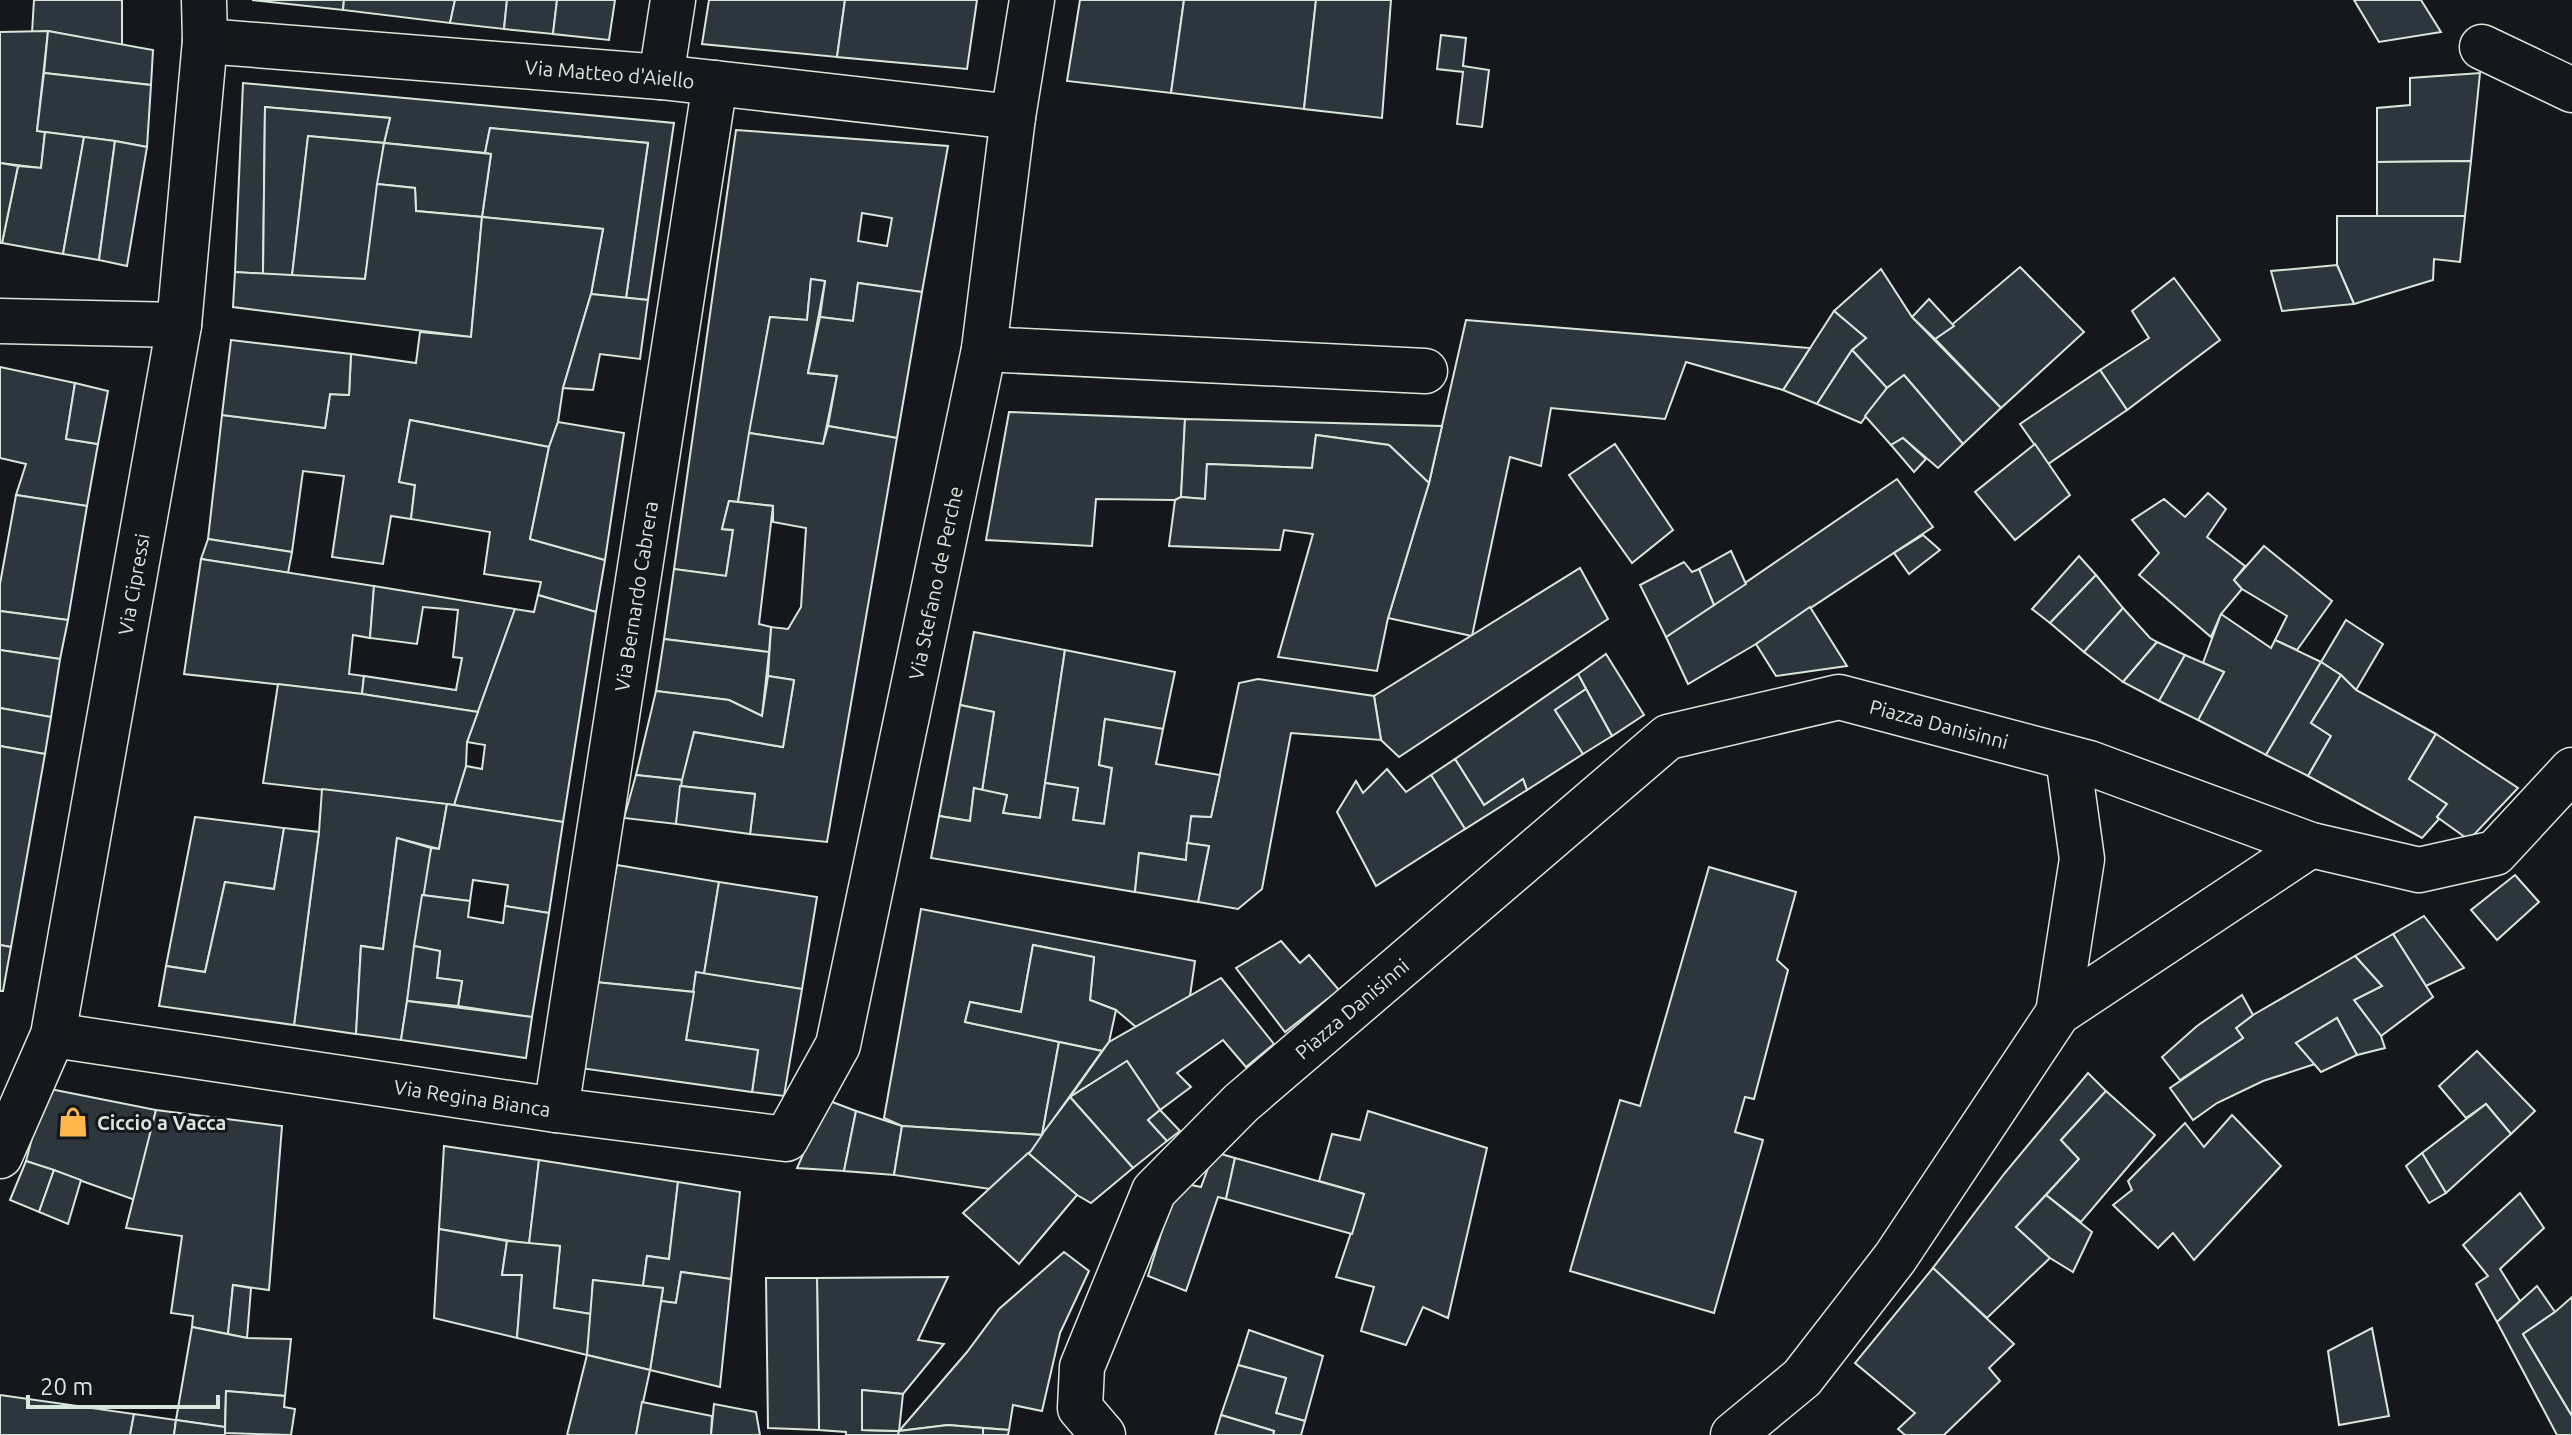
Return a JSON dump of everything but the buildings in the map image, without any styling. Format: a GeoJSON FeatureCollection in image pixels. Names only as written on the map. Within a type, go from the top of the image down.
{"type":"FeatureCollection","features":[{"type":"Feature","properties":{"kind":"street"},"geometry":{"type":"LineString","coordinates":[[661,77],[673,0]]}},
{"type":"Feature","properties":{"kind":"street","name":"Via Stefano de Perche"},"geometry":{"type":"LineString","coordinates":[[838,1045],[984,349],[1013,117],[1032,0]]}},
{"type":"Feature","properties":{"kind":"street","name":"Via Matteo d'Aiello"},"geometry":{"type":"LineString","coordinates":[[204,21],[1013,117]]}},
{"type":"Feature","properties":{"kind":"street","name":"Via Cipressi"},"geometry":{"type":"LineString","coordinates":[[0,1156],[53,1035],[179,325],[204,21]]}},
{"type":"Feature","properties":{"kind":"street"},"geometry":{"type":"LineString","coordinates":[[2482,47],[2572,90]]}},
{"type":"Feature","properties":{"kind":"street","name":"Via Bernardo Cabrera"},"geometry":{"type":"LineString","coordinates":[[556,1110],[715,83]]}},
{"type":"Feature","properties":{"kind":"street"},"geometry":{"type":"LineString","coordinates":[[0,321],[179,325]]}},
{"type":"Feature","properties":{"kind":"street"},"geometry":{"type":"LineString","coordinates":[[984,349],[1425,371]]}},
{"type":"Feature","properties":{"kind":"street","name":"Piazza Danisinni"},"geometry":{"type":"LineString","coordinates":[[1103,1435],[1080,1408],[1082,1367],[1154,1191],[1241,1103],[1668,737],[1839,697],[2089,763],[2311,845],[2419,870],[2495,853],[2572,770]]}},
{"type":"Feature","properties":{"kind":"street"},"geometry":{"type":"LineString","coordinates":[[2058,1013],[2082,859],[2068,758]]}},
{"type":"Feature","properties":{"kind":"street"},"geometry":{"type":"LineString","coordinates":[[1733,1435],[1802,1378],[1895,1258],[2058,1013],[2311,845]]}},
{"type":"Feature","properties":{"kind":"street","name":"Via Regina Bianca"},"geometry":{"type":"LineString","coordinates":[[53,1035],[556,1110],[786,1139],[838,1045]]}},
{"type":"Feature","properties":{"kind":"place","name":"Ciccio a Vacca"},"geometry":{"type":"Point","coordinates":[73,1122]}}]}
